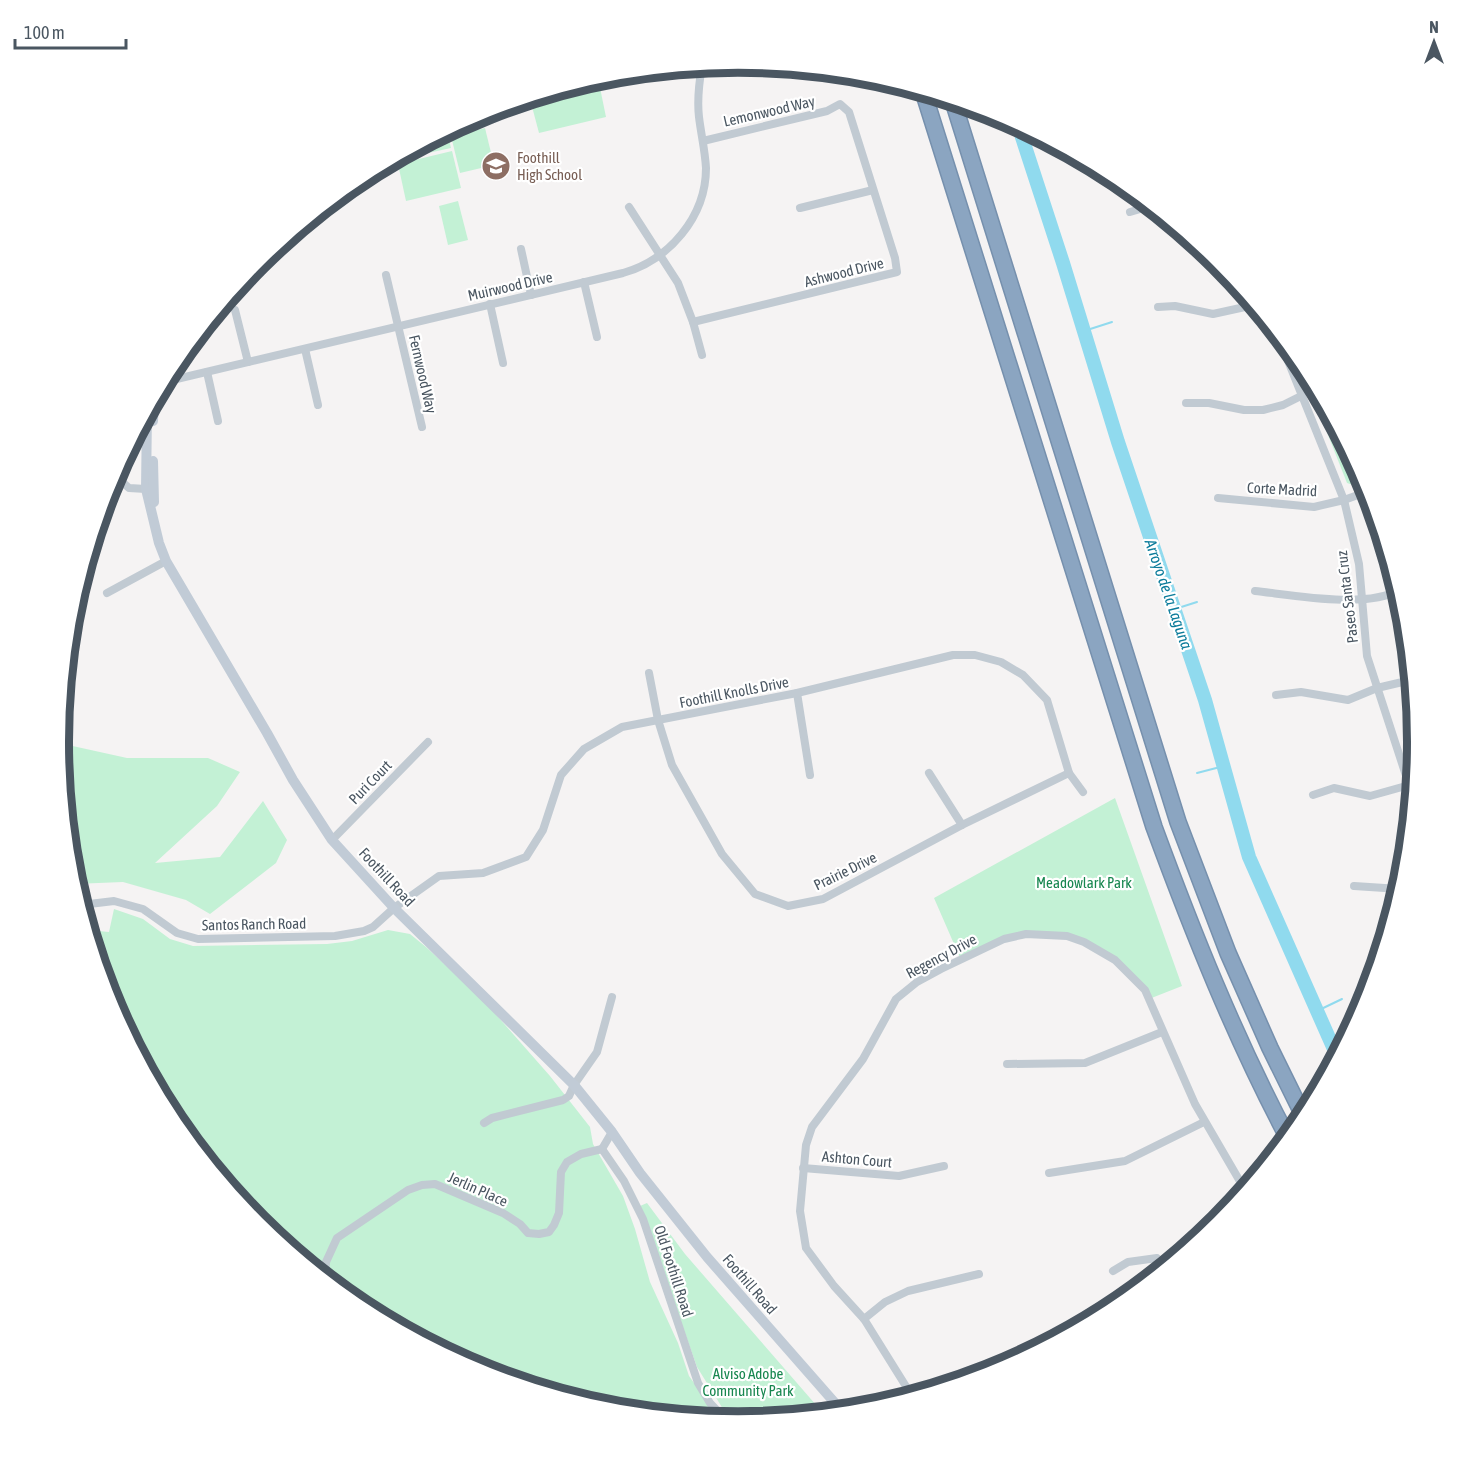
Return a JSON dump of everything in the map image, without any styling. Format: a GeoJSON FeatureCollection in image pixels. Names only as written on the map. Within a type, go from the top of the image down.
{"type":"FeatureCollection","features":[{"type":"Feature","properties":{"kind":"highway"},"geometry":{"type":"LineString","coordinates":[[926,101],[1154,827],[1187,917],[1225,1008],[1283,1129]]}},
{"type":"Feature","properties":{"kind":"highway"},"geometry":{"type":"LineString","coordinates":[[956,110],[1178,822],[1228,953],[1299,1106]]}},
{"type":"Feature","properties":{"kind":"main road","name":"Foothill Road"},"geometry":{"type":"LineString","coordinates":[[154,416],[154,504],[166,561]]}},
{"type":"Feature","properties":{"kind":"main road","name":"Foothill Road"},"geometry":{"type":"LineString","coordinates":[[147,430],[146,489],[159,543],[166,561],[293,780],[332,840],[394,908],[574,1085],[707,1257],[835,1403]]}},
{"type":"Feature","properties":{"kind":"main road","name":"Foothill Road"},"geometry":{"type":"LineString","coordinates":[[640,1173],[657,1203],[681,1235],[828,1405]]}},
{"type":"Feature","properties":{"kind":"street","name":"Muirwood Drive"},"geometry":{"type":"LineString","coordinates":[[176,379],[635,270],[660,256],[678,239],[699,204],[706,170],[698,101],[701,74]]}},
{"type":"Feature","properties":{"kind":"street","name":"Lemonwood Way"},"geometry":{"type":"LineString","coordinates":[[703,141],[827,111],[840,104]]}},
{"type":"Feature","properties":{"kind":"street","name":"Ashwood Drive"},"geometry":{"type":"LineString","coordinates":[[693,322],[897,272],[895,258],[849,112],[840,104]]}},
{"type":"Feature","properties":{"kind":"street"},"geometry":{"type":"LineString","coordinates":[[800,208],[873,190]]}},
{"type":"Feature","properties":{"kind":"street"},"geometry":{"type":"LineString","coordinates":[[629,207],[678,283],[693,322],[702,355]]}},
{"type":"Feature","properties":{"kind":"street"},"geometry":{"type":"LineString","coordinates":[[1130,212],[1142,209]]}},
{"type":"Feature","properties":{"kind":"street"},"geometry":{"type":"LineString","coordinates":[[520,249],[531,295]]}},
{"type":"Feature","properties":{"kind":"street","name":"Fernwood Way"},"geometry":{"type":"LineString","coordinates":[[386,275],[422,427]]}},
{"type":"Feature","properties":{"kind":"street"},"geometry":{"type":"LineString","coordinates":[[584,282],[597,337]]}},
{"type":"Feature","properties":{"kind":"street"},"geometry":{"type":"LineString","coordinates":[[490,304],[503,363]]}},
{"type":"Feature","properties":{"kind":"street"},"geometry":{"type":"LineString","coordinates":[[1158,307],[1175,306],[1213,314],[1246,307]]}},
{"type":"Feature","properties":{"kind":"street"},"geometry":{"type":"LineString","coordinates":[[236,310],[248,362]]}},
{"type":"Feature","properties":{"kind":"street"},"geometry":{"type":"LineString","coordinates":[[305,349],[318,405]]}},
{"type":"Feature","properties":{"kind":"street","name":"Paseo Santa Cruz"},"geometry":{"type":"LineString","coordinates":[[1288,361],[1344,500],[1359,564],[1367,656],[1406,772]]}},
{"type":"Feature","properties":{"kind":"street"},"geometry":{"type":"LineString","coordinates":[[207,372],[218,422]]}},
{"type":"Feature","properties":{"kind":"street"},"geometry":{"type":"LineString","coordinates":[[1186,403],[1209,403],[1244,410],[1263,410],[1283,405],[1301,396]]}},
{"type":"Feature","properties":{"kind":"street"},"geometry":{"type":"LineString","coordinates":[[122,482],[129,488],[146,489]]}},
{"type":"Feature","properties":{"kind":"street","name":"Corte Madrid"},"geometry":{"type":"LineString","coordinates":[[1218,498],[1314,507],[1359,495]]}},
{"type":"Feature","properties":{"kind":"street"},"geometry":{"type":"LineString","coordinates":[[107,593],[166,561]]}},
{"type":"Feature","properties":{"kind":"street"},"geometry":{"type":"LineString","coordinates":[[1255,591],[1329,599],[1384,597],[1390,594]]}},
{"type":"Feature","properties":{"kind":"street","name":"Foothill Knolls Drive"},"geometry":{"type":"LineString","coordinates":[[394,908],[439,876],[483,873],[526,857],[543,830],[561,775],[584,749],[622,727],[797,693],[953,656],[975,655],[1001,662],[1023,675],[1047,700],[1069,773],[1083,792]]}},
{"type":"Feature","properties":{"kind":"street","name":"Prairie Drive"},"geometry":{"type":"LineString","coordinates":[[649,673],[658,720],[672,765],[722,854],[755,894],[788,906],[824,899],[962,825],[1069,773]]}},
{"type":"Feature","properties":{"kind":"street"},"geometry":{"type":"LineString","coordinates":[[1276,695],[1301,692],[1348,700],[1377,688],[1404,682]]}},
{"type":"Feature","properties":{"kind":"street"},"geometry":{"type":"LineString","coordinates":[[797,693],[810,775]]}},
{"type":"Feature","properties":{"kind":"street","name":"Puri Court"},"geometry":{"type":"LineString","coordinates":[[332,840],[428,742]]}},
{"type":"Feature","properties":{"kind":"street"},"geometry":{"type":"LineString","coordinates":[[929,773],[962,825]]}},
{"type":"Feature","properties":{"kind":"street"},"geometry":{"type":"LineString","coordinates":[[1313,795],[1334,788],[1370,796],[1406,789]]}},
{"type":"Feature","properties":{"kind":"street"},"geometry":{"type":"LineString","coordinates":[[1354,886],[1390,888]]}},
{"type":"Feature","properties":{"kind":"street","name":"Santos Ranch Road"},"geometry":{"type":"LineString","coordinates":[[89,904],[114,901],[143,909],[177,933],[198,939],[349,934],[373,927],[394,908]]}},
{"type":"Feature","properties":{"kind":"street","name":"Regency Drive"},"geometry":{"type":"LineString","coordinates":[[908,1389],[864,1319],[834,1286],[806,1248],[800,1211],[806,1145],[812,1127],[863,1059],[896,999],[917,982],[1004,939],[1026,934],[1067,936],[1084,942],[1115,960],[1144,990],[1204,1122],[1241,1183]]}},
{"type":"Feature","properties":{"kind":"street"},"geometry":{"type":"LineString","coordinates":[[484,1123],[492,1118],[563,1100],[569,1096],[597,1052],[612,997]]}},
{"type":"Feature","properties":{"kind":"street"},"geometry":{"type":"LineString","coordinates":[[1007,1064],[1085,1063],[1162,1032]]}},
{"type":"Feature","properties":{"kind":"street"},"geometry":{"type":"LineString","coordinates":[[1049,1173],[1125,1161],[1204,1122]]}},
{"type":"Feature","properties":{"kind":"street"},"geometry":{"type":"LineString","coordinates":[[602,1149],[612,1132]]}},
{"type":"Feature","properties":{"kind":"street","name":"Jerlin Place"},"geometry":{"type":"LineString","coordinates":[[326,1269],[326,1262],[337,1238],[346,1230],[408,1190],[422,1185],[435,1184],[504,1213],[528,1233],[549,1232],[559,1213],[561,1172],[567,1162],[581,1154],[602,1149]]}},
{"type":"Feature","properties":{"kind":"street","name":"Old Foothill Road"},"geometry":{"type":"LineString","coordinates":[[602,1149],[624,1181],[643,1219],[699,1383],[716,1411]]}},
{"type":"Feature","properties":{"kind":"street","name":"Ashton Court"},"geometry":{"type":"LineString","coordinates":[[803,1168],[899,1176],[944,1166]]}},
{"type":"Feature","properties":{"kind":"street"},"geometry":{"type":"LineString","coordinates":[[1113,1270],[1128,1262],[1157,1258],[1160,1261]]}},
{"type":"Feature","properties":{"kind":"street"},"geometry":{"type":"LineString","coordinates":[[864,1319],[885,1302],[908,1291],[979,1274]]}},
{"type":"Feature","properties":{"kind":"green space"},"geometry":{"type":"Polygon","coordinates":[[[600,88],[606,117],[539,133],[532,106],[600,88]]]}},
{"type":"Feature","properties":{"kind":"green space"},"geometry":{"type":"Polygon","coordinates":[[[485,128],[494,165],[460,173],[451,138],[485,128]]]}},
{"type":"Feature","properties":{"kind":"green space"},"geometry":{"type":"Polygon","coordinates":[[[449,139],[451,148],[418,155],[449,139]]]}},
{"type":"Feature","properties":{"kind":"green space"},"geometry":{"type":"Polygon","coordinates":[[[452,151],[461,188],[406,201],[399,166],[405,162],[452,151]]]}},
{"type":"Feature","properties":{"kind":"green space"},"geometry":{"type":"Polygon","coordinates":[[[458,201],[468,240],[448,245],[439,206],[458,201]]]}},
{"type":"Feature","properties":{"kind":"green space"},"geometry":{"type":"Polygon","coordinates":[[[1318,410],[1355,484],[1347,483],[1318,410]]]}},
{"type":"Feature","properties":{"kind":"green space"},"geometry":{"type":"Polygon","coordinates":[[[69,745],[127,758],[208,758],[240,772],[217,806],[155,863],[220,857],[263,801],[287,840],[276,863],[210,914],[186,900],[123,882],[85,884],[70,786],[69,745]]]}},
{"type":"Feature","properties":{"kind":"green space","name":"Meadowlark Park"},"geometry":{"type":"Polygon","coordinates":[[[1115,798],[1182,986],[1149,999],[1125,967],[1069,938],[1031,935],[1001,941],[961,960],[934,898],[1115,798]]]}},
{"type":"Feature","properties":{"kind":"green space"},"geometry":{"type":"Polygon","coordinates":[[[114,909],[143,919],[170,939],[193,946],[327,944],[352,941],[388,930],[410,934],[484,1001],[550,1076],[590,1127],[593,1144],[623,1196],[650,1282],[678,1343],[689,1376],[714,1410],[651,1405],[607,1398],[523,1375],[442,1342],[366,1298],[331,1273],[265,1215],[235,1183],[182,1114],[138,1038],[120,998],[97,931],[109,932],[114,909]]]}},
{"type":"Feature","properties":{"kind":"green space","name":"Alviso Adobe Community Park"},"geometry":{"type":"Polygon","coordinates":[[[647,1203],[685,1254],[817,1406],[782,1410],[724,1411],[697,1367],[640,1206],[647,1203]]]}},
{"type":"Feature","properties":{"kind":"waterway","name":"Arroyo de la Laguna"},"geometry":{"type":"LineString","coordinates":[[1022,136],[1118,442],[1205,700],[1249,857],[1333,1047]]}},
{"type":"Feature","properties":{"kind":"waterway"},"geometry":{"type":"LineString","coordinates":[[1084,331],[1112,322]]}},
{"type":"Feature","properties":{"kind":"waterway"},"geometry":{"type":"LineString","coordinates":[[1175,609],[1197,602]]}},
{"type":"Feature","properties":{"kind":"waterway"},"geometry":{"type":"LineString","coordinates":[[1197,773],[1224,766]]}},
{"type":"Feature","properties":{"kind":"waterway"},"geometry":{"type":"LineString","coordinates":[[1317,1011],[1342,999]]}},
{"type":"Feature","properties":{"kind":"place","name":"Foothill High School"},"geometry":{"type":"Point","coordinates":[496,166]}}]}
